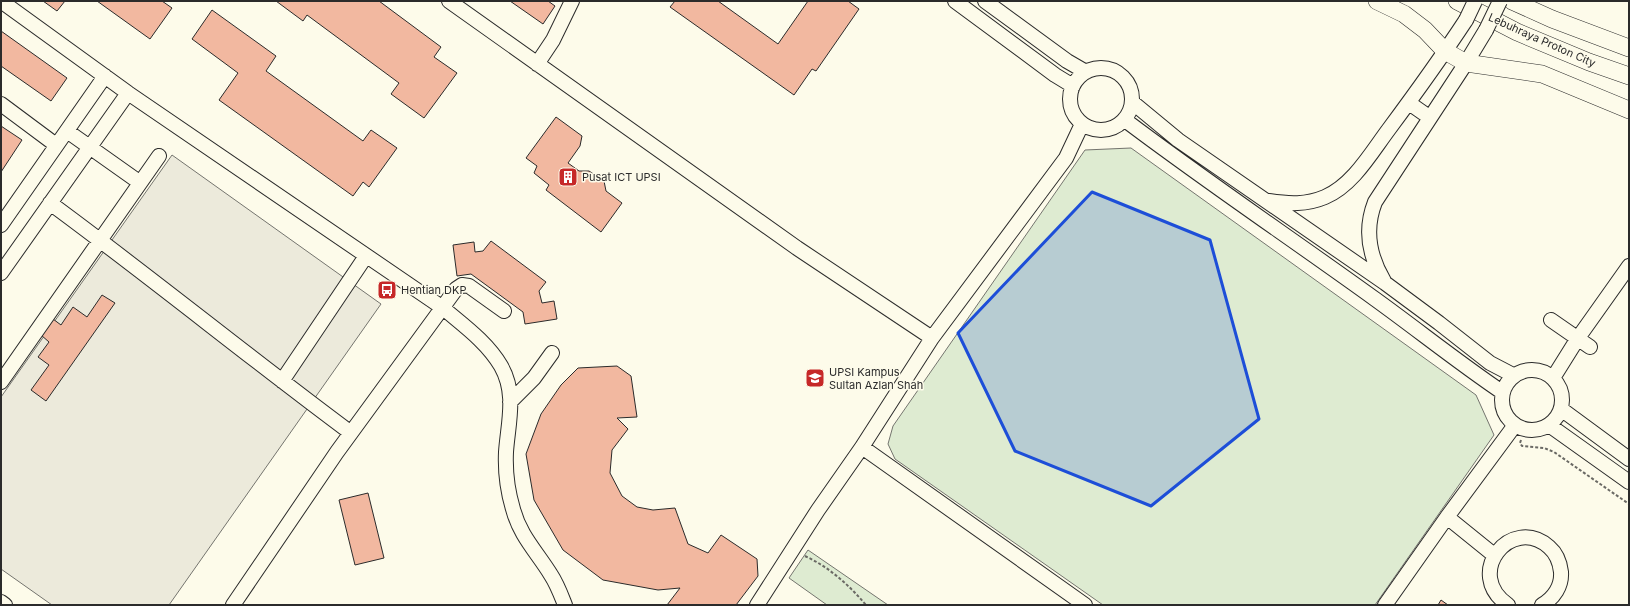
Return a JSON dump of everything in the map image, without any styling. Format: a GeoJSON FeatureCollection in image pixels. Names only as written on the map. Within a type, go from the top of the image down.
{"type":"FeatureCollection","features":[{"type":"Feature","properties":{"kind":"main road"},"geometry":{"type":"LineString","coordinates":[[1377,1],[1404,14],[1425,30],[1446,51],[1466,63],[1542,74],[1629,110]]}},
{"type":"Feature","properties":{"kind":"main road","name":"Lebuhraya Proton City"},"geometry":{"type":"LineString","coordinates":[[1457,1],[1517,32],[1589,62],[1629,76]]}},
{"type":"Feature","properties":{"kind":"main road"},"geometry":{"type":"LineString","coordinates":[[1512,1],[1552,19],[1629,48]]}},
{"type":"Feature","properties":{"kind":"street"},"geometry":{"type":"LineString","coordinates":[[1,1],[128,93],[443,308],[475,335],[501,366],[508,383],[510,420],[506,451],[506,482],[513,512],[528,543],[551,575],[565,605]]}},
{"type":"Feature","properties":{"kind":"street"},"geometry":{"type":"LineString","coordinates":[[449,1],[797,248],[932,338]]}},
{"type":"Feature","properties":{"kind":"street"},"geometry":{"type":"LineString","coordinates":[[537,64],[553,40],[572,1]]}},
{"type":"Feature","properties":{"kind":"street"},"geometry":{"type":"LineString","coordinates":[[954,1],[1055,75],[1073,86]]}},
{"type":"Feature","properties":{"kind":"street"},"geometry":{"type":"LineString","coordinates":[[985,1],[1067,61],[1086,72]]}},
{"type":"Feature","properties":{"kind":"street"},"geometry":{"type":"LineString","coordinates":[[1266,200],[1290,204],[1306,203],[1326,197],[1343,186],[1362,166],[1409,103],[1446,51],[1466,20],[1475,1]]}},
{"type":"Feature","properties":{"kind":"street"},"geometry":{"type":"LineString","coordinates":[[1385,284],[1377,268],[1370,248],[1369,216],[1375,202],[1429,117],[1466,63],[1486,30],[1500,1]]}},
{"type":"Feature","properties":{"kind":"street"},"geometry":{"type":"LineString","coordinates":[[1102,68],[1118,73],[1129,86],[1132,102],[1128,115],[1125,120],[1117,126],[1104,130],[1090,129],[1082,124],[1075,116],[1071,107],[1070,96],[1073,86],[1076,80],[1086,72],[1102,68]]}},
{"type":"Feature","properties":{"kind":"street"},"geometry":{"type":"LineString","coordinates":[[1,225],[105,76]]}},
{"type":"Feature","properties":{"kind":"street"},"geometry":{"type":"LineString","coordinates":[[1,273],[128,93]]}},
{"type":"Feature","properties":{"kind":"street"},"geometry":{"type":"LineString","coordinates":[[1132,102],[1178,140],[1385,284],[1439,323],[1490,363],[1513,375]]}},
{"type":"Feature","properties":{"kind":"street"},"geometry":{"type":"LineString","coordinates":[[1409,103],[1429,117]]}},
{"type":"Feature","properties":{"kind":"street"},"geometry":{"type":"LineString","coordinates":[[1,104],[56,145]]}},
{"type":"Feature","properties":{"kind":"street"},"geometry":{"type":"LineString","coordinates":[[1125,120],[1196,174],[1376,299],[1502,392]]}},
{"type":"Feature","properties":{"kind":"street"},"geometry":{"type":"LineString","coordinates":[[757,605],[862,447],[932,338],[1066,158],[1082,124]]}},
{"type":"Feature","properties":{"kind":"street"},"geometry":{"type":"LineString","coordinates":[[66,131],[139,182]]}},
{"type":"Feature","properties":{"kind":"street"},"geometry":{"type":"LineString","coordinates":[[1,382],[139,182],[159,156]]}},
{"type":"Feature","properties":{"kind":"street"},"geometry":{"type":"LineString","coordinates":[[50,203],[100,240],[282,382],[351,433]]}},
{"type":"Feature","properties":{"kind":"street"},"geometry":{"type":"LineString","coordinates":[[282,382],[366,256]]}},
{"type":"Feature","properties":{"kind":"street"},"geometry":{"type":"LineString","coordinates":[[1553,378],[1578,338],[1629,266]]}},
{"type":"Feature","properties":{"kind":"street"},"geometry":{"type":"LineString","coordinates":[[233,605],[351,433],[456,289],[462,285],[469,286],[504,311]]}},
{"type":"Feature","properties":{"kind":"street"},"geometry":{"type":"LineString","coordinates":[[1551,320],[1590,347]]}},
{"type":"Feature","properties":{"kind":"street"},"geometry":{"type":"LineString","coordinates":[[510,402],[534,378],[552,353]]}},
{"type":"Feature","properties":{"kind":"street"},"geometry":{"type":"LineString","coordinates":[[1534,369],[1544,372],[1553,378],[1558,385],[1561,393],[1561,409],[1549,425],[1541,429],[1532,430],[1519,427],[1508,419],[1503,410],[1501,401],[1502,392],[1506,382],[1513,375],[1523,370],[1534,369]]}},
{"type":"Feature","properties":{"kind":"street"},"geometry":{"type":"LineString","coordinates":[[1561,409],[1629,460]]}},
{"type":"Feature","properties":{"kind":"street"},"geometry":{"type":"LineString","coordinates":[[1549,425],[1629,482]]}},
{"type":"Feature","properties":{"kind":"street"},"geometry":{"type":"LineString","coordinates":[[1385,605],[1447,517],[1519,427]]}},
{"type":"Feature","properties":{"kind":"street"},"geometry":{"type":"LineString","coordinates":[[862,447],[1085,605]]}},
{"type":"Feature","properties":{"kind":"street"},"geometry":{"type":"LineString","coordinates":[[1447,517],[1494,555]]}},
{"type":"Feature","properties":{"kind":"street"},"geometry":{"type":"LineString","coordinates":[[1508,605],[1498,598],[1492,588],[1489,577],[1490,566],[1494,555],[1501,547],[1511,540],[1522,538],[1534,539],[1544,543],[1553,551],[1558,561],[1561,572],[1560,583],[1556,593],[1547,604]]}},
{"type":"Feature","properties":{"kind":"street"},"geometry":{"type":"LineString","coordinates":[[1,602],[5,605]]}},
{"type":"Feature","properties":{"kind":"path"},"geometry":{"type":"LineString","coordinates":[[1519,427],[1520,443],[1522,446],[1544,448],[1554,452],[1629,504]]}},
{"type":"Feature","properties":{"kind":"path"},"geometry":{"type":"LineString","coordinates":[[793,550],[815,560],[830,571],[851,587],[866,605]]}},
{"type":"Feature","properties":{"kind":"highlighted area"},"geometry":{"type":"Polygon","coordinates":[[[1092,192],[1210,240],[1259,419],[1151,506],[1015,451],[958,333],[1092,192]]]}},
{"type":"Feature","properties":{"kind":"green space"},"geometry":{"type":"Polygon","coordinates":[[[1131,148],[1476,395],[1494,435],[1375,605],[1103,605],[895,459],[888,444],[893,426],[1085,150],[1131,148]]]}},
{"type":"Feature","properties":{"kind":"green space"},"geometry":{"type":"Polygon","coordinates":[[[808,550],[888,605],[827,605],[789,578],[808,550]]]}},
{"type":"Feature","properties":{"kind":"shaded area"},"geometry":{"type":"Polygon","coordinates":[[[172,155],[381,304],[169,605],[52,605],[1,569],[1,397],[172,155]]]}},
{"type":"Feature","properties":{"kind":"building"},"geometry":{"type":"Polygon","coordinates":[[[43,1],[65,1],[57,11],[43,1]]]}},
{"type":"Feature","properties":{"kind":"building"},"geometry":{"type":"Polygon","coordinates":[[[97,1],[162,1],[172,8],[150,39],[97,1]]]}},
{"type":"Feature","properties":{"kind":"building"},"geometry":{"type":"Polygon","coordinates":[[[276,1],[379,1],[441,47],[434,57],[457,73],[424,118],[391,94],[399,83],[307,15],[303,21],[276,1]]]}},
{"type":"Feature","properties":{"kind":"building"},"geometry":{"type":"Polygon","coordinates":[[[510,1],[548,1],[555,6],[543,24],[510,1]]]}},
{"type":"Feature","properties":{"kind":"building"},"geometry":{"type":"Polygon","coordinates":[[[675,1],[718,1],[778,44],[808,1],[848,1],[859,9],[816,71],[812,69],[794,95],[670,7],[675,1]]]}},
{"type":"Feature","properties":{"kind":"building"},"geometry":{"type":"Polygon","coordinates":[[[212,10],[276,56],[266,71],[363,141],[371,130],[397,148],[369,187],[363,182],[353,196],[219,100],[238,73],[192,39],[212,10]]]}},
{"type":"Feature","properties":{"kind":"building"},"geometry":{"type":"Polygon","coordinates":[[[1,31],[67,78],[51,101],[1,66],[1,31]]]}},
{"type":"Feature","properties":{"kind":"building","name":"Pusat ICT UPSI"},"geometry":{"type":"Polygon","coordinates":[[[556,117],[582,136],[580,146],[568,163],[579,171],[589,171],[604,181],[606,191],[622,203],[601,232],[546,190],[549,185],[534,173],[537,166],[526,158],[556,117]]]}},
{"type":"Feature","properties":{"kind":"building"},"geometry":{"type":"Polygon","coordinates":[[[1,126],[22,140],[1,172],[1,126]]]}},
{"type":"Feature","properties":{"kind":"building"},"geometry":{"type":"Polygon","coordinates":[[[491,241],[546,282],[539,291],[542,303],[554,301],[557,319],[525,324],[523,312],[471,274],[457,276],[453,245],[474,242],[475,252],[483,251],[491,241]]]}},
{"type":"Feature","properties":{"kind":"building"},"geometry":{"type":"Polygon","coordinates":[[[102,295],[115,303],[46,401],[31,390],[49,365],[38,357],[49,342],[41,335],[53,319],[61,325],[73,307],[87,317],[102,295]]]}},
{"type":"Feature","properties":{"kind":"building"},"geometry":{"type":"Polygon","coordinates":[[[617,366],[631,376],[637,417],[617,418],[628,429],[612,450],[610,473],[622,496],[637,507],[653,510],[675,508],[688,544],[708,553],[721,535],[757,559],[758,576],[736,605],[667,605],[680,588],[658,590],[603,580],[563,550],[534,500],[526,454],[541,414],[561,385],[578,368],[617,366]]]}},
{"type":"Feature","properties":{"kind":"building"},"geometry":{"type":"Polygon","coordinates":[[[368,493],[384,558],[355,565],[339,500],[368,493]]]}},
{"type":"Feature","properties":{"kind":"building"},"geometry":{"type":"Polygon","coordinates":[[[1441,600],[1448,605],[1438,605],[1441,600]]]}},
{"type":"Feature","properties":{"kind":"place","name":"Pusat ICT UPSI"},"geometry":{"type":"Point","coordinates":[568,177]}},
{"type":"Feature","properties":{"kind":"place","name":"Hentian DKP"},"geometry":{"type":"Point","coordinates":[387,290]}},
{"type":"Feature","properties":{"kind":"place","name":"UPSI Kampus Sultan Azlan Shah"},"geometry":{"type":"Point","coordinates":[815,378]}}]}
